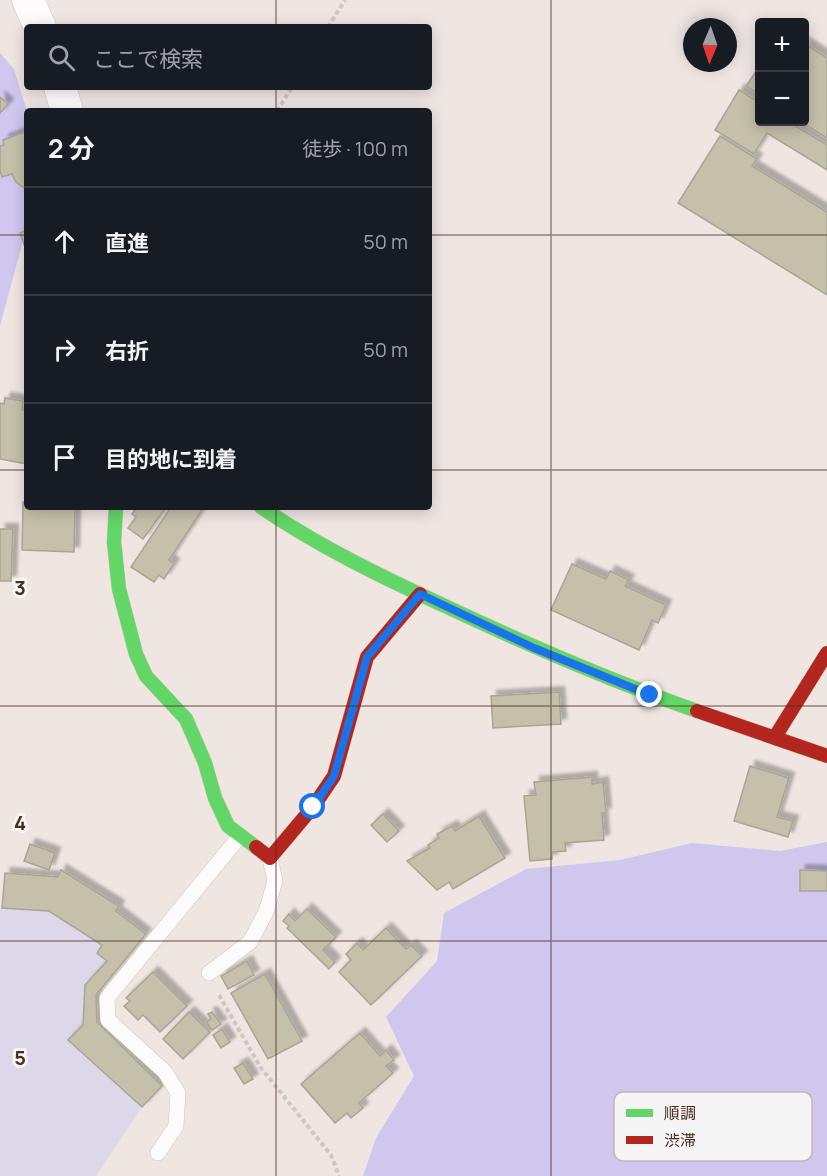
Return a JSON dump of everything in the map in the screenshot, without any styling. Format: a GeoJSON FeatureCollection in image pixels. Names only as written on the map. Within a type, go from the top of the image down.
{"type":"FeatureCollection","features":[{"type":"Feature","properties":{"kind":"street"},"geometry":{"type":"LineString","coordinates":[[28,0],[39,24]]}},
{"type":"Feature","properties":{"kind":"street"},"geometry":{"type":"LineString","coordinates":[[61,90],[66,108]]}},
{"type":"Feature","properties":{"kind":"street"},"geometry":{"type":"LineString","coordinates":[[116,510],[114,542],[119,589],[136,654],[146,676],[186,718],[205,763],[215,798],[228,826],[270,858],[313,807],[334,776],[367,657],[420,594]]}},
{"type":"Feature","properties":{"kind":"street"},"geometry":{"type":"LineString","coordinates":[[265,510],[289,526],[420,594],[534,648],[650,695],[827,756]]}},
{"type":"Feature","properties":{"kind":"street"},"geometry":{"type":"LineString","coordinates":[[775,737],[827,653]]}},
{"type":"Feature","properties":{"kind":"lane"},"geometry":{"type":"LineString","coordinates":[[158,1153],[176,1126],[178,1093],[165,1072],[108,1020],[107,998],[240,836]]}},
{"type":"Feature","properties":{"kind":"lane"},"geometry":{"type":"LineString","coordinates":[[209,974],[250,942],[266,912],[275,881],[270,858]]}},
{"type":"Feature","properties":{"kind":"path"},"geometry":{"type":"LineString","coordinates":[[330,24],[345,0]]}},
{"type":"Feature","properties":{"kind":"path"},"geometry":{"type":"LineString","coordinates":[[279,108],[290,90]]}},
{"type":"Feature","properties":{"kind":"path"},"geometry":{"type":"LineString","coordinates":[[209,974],[222,1002],[261,1068],[331,1155],[339,1176]]}},
{"type":"Feature","properties":{"kind":"shaded area"},"geometry":{"type":"Polygon","coordinates":[[[0,53],[14,69],[26,108],[24,108],[24,237],[0,326],[0,53]]]}},
{"type":"Feature","properties":{"kind":"shaded area"},"geometry":{"type":"Polygon","coordinates":[[[827,842],[827,1176],[363,1176],[376,1138],[414,1076],[386,1017],[437,961],[444,913],[526,869],[620,860],[692,843],[780,851],[827,842]]]}},
{"type":"Feature","properties":{"kind":"shaded area"},"geometry":{"type":"Polygon","coordinates":[[[61,870],[119,906],[116,911],[146,934],[96,995],[97,1022],[162,1086],[142,1107],[96,1176],[0,1176],[0,908],[2,908],[5,873],[58,877],[61,870]]]}},
{"type":"Feature","properties":{"kind":"building"},"geometry":{"type":"Polygon","coordinates":[[[809,46],[827,58],[827,138],[808,126],[809,46]]]}},
{"type":"Feature","properties":{"kind":"building"},"geometry":{"type":"Polygon","coordinates":[[[755,73],[755,92],[746,86],[755,73]]]}},
{"type":"Feature","properties":{"kind":"building"},"geometry":{"type":"Polygon","coordinates":[[[739,90],[755,100],[755,126],[796,126],[827,145],[827,170],[767,133],[754,154],[715,130],[739,90]]]}},
{"type":"Feature","properties":{"kind":"building"},"geometry":{"type":"Polygon","coordinates":[[[0,97],[8,104],[0,113],[0,97]]]}},
{"type":"Feature","properties":{"kind":"building"},"geometry":{"type":"Polygon","coordinates":[[[24,132],[24,188],[16,182],[12,174],[2,177],[0,146],[4,145],[3,140],[24,132]]]}},
{"type":"Feature","properties":{"kind":"building"},"geometry":{"type":"Polygon","coordinates":[[[720,136],[757,159],[752,166],[827,212],[827,295],[678,203],[720,136]]]}},
{"type":"Feature","properties":{"kind":"building"},"geometry":{"type":"Polygon","coordinates":[[[24,231],[24,244],[20,233],[24,231]]]}},
{"type":"Feature","properties":{"kind":"building"},"geometry":{"type":"Polygon","coordinates":[[[5,398],[23,401],[24,463],[0,459],[0,403],[4,404],[5,398]]]}},
{"type":"Feature","properties":{"kind":"building"},"geometry":{"type":"Polygon","coordinates":[[[23,502],[24,510],[75,510],[74,552],[22,550],[23,502]]]}},
{"type":"Feature","properties":{"kind":"building"},"geometry":{"type":"Polygon","coordinates":[[[135,510],[164,510],[143,539],[128,528],[136,517],[132,514],[135,510]]]}},
{"type":"Feature","properties":{"kind":"building"},"geometry":{"type":"Polygon","coordinates":[[[169,510],[202,510],[169,560],[174,564],[164,579],[159,575],[154,582],[131,567],[169,510]]]}},
{"type":"Feature","properties":{"kind":"building"},"geometry":{"type":"Polygon","coordinates":[[[0,529],[13,529],[11,581],[0,581],[0,529]]]}},
{"type":"Feature","properties":{"kind":"building"},"geometry":{"type":"Polygon","coordinates":[[[572,564],[606,579],[610,571],[629,580],[625,586],[666,605],[658,623],[652,620],[639,650],[551,610],[572,564]]]}},
{"type":"Feature","properties":{"kind":"building"},"geometry":{"type":"Polygon","coordinates":[[[559,692],[561,724],[493,728],[491,696],[559,692]]]}},
{"type":"Feature","properties":{"kind":"building"},"geometry":{"type":"Polygon","coordinates":[[[750,766],[789,778],[777,817],[793,821],[788,837],[734,821],[750,766]]]}},
{"type":"Feature","properties":{"kind":"building"},"geometry":{"type":"Polygon","coordinates":[[[592,777],[592,784],[603,782],[606,813],[602,813],[604,840],[565,843],[566,851],[552,852],[552,859],[530,861],[524,796],[536,795],[534,782],[592,777]]]}},
{"type":"Feature","properties":{"kind":"building"},"geometry":{"type":"Polygon","coordinates":[[[383,814],[399,831],[387,842],[371,825],[383,814]]]}},
{"type":"Feature","properties":{"kind":"building"},"geometry":{"type":"Polygon","coordinates":[[[479,816],[505,858],[453,889],[449,882],[437,890],[407,861],[430,848],[428,845],[439,838],[437,834],[452,826],[455,831],[479,816]]]}},
{"type":"Feature","properties":{"kind":"building"},"geometry":{"type":"Polygon","coordinates":[[[30,844],[55,853],[49,870],[24,861],[30,844]]]}},
{"type":"Feature","properties":{"kind":"building"},"geometry":{"type":"Polygon","coordinates":[[[61,870],[119,906],[116,911],[146,934],[96,995],[97,1022],[162,1086],[142,1107],[68,1040],[83,1025],[85,985],[107,961],[97,953],[102,945],[49,911],[2,908],[5,873],[58,877],[61,870]]]}},
{"type":"Feature","properties":{"kind":"building"},"geometry":{"type":"Polygon","coordinates":[[[800,870],[827,871],[827,891],[800,891],[800,870]]]}},
{"type":"Feature","properties":{"kind":"building"},"geometry":{"type":"Polygon","coordinates":[[[307,909],[336,937],[323,950],[335,962],[329,969],[287,928],[289,926],[283,921],[289,914],[295,921],[307,909]]]}},
{"type":"Feature","properties":{"kind":"building"},"geometry":{"type":"Polygon","coordinates":[[[386,928],[406,949],[411,945],[422,956],[371,1005],[339,972],[351,960],[346,954],[357,943],[363,950],[386,928]]]}},
{"type":"Feature","properties":{"kind":"building"},"geometry":{"type":"Polygon","coordinates":[[[247,961],[254,975],[228,989],[221,976],[247,961]]]}},
{"type":"Feature","properties":{"kind":"building"},"geometry":{"type":"Polygon","coordinates":[[[153,972],[187,1006],[160,1032],[143,1015],[138,1020],[124,1006],[130,1001],[126,998],[153,972]]]}},
{"type":"Feature","properties":{"kind":"building"},"geometry":{"type":"Polygon","coordinates":[[[265,974],[302,1041],[268,1059],[231,993],[265,974]]]}},
{"type":"Feature","properties":{"kind":"building"},"geometry":{"type":"Polygon","coordinates":[[[189,1012],[210,1032],[183,1059],[163,1039],[189,1012]]]}},
{"type":"Feature","properties":{"kind":"building"},"geometry":{"type":"Polygon","coordinates":[[[212,1012],[221,1024],[212,1030],[206,1022],[211,1019],[208,1014],[212,1012]]]}},
{"type":"Feature","properties":{"kind":"building"},"geometry":{"type":"Polygon","coordinates":[[[222,1029],[230,1042],[221,1048],[213,1035],[222,1029]]]}},
{"type":"Feature","properties":{"kind":"building"},"geometry":{"type":"Polygon","coordinates":[[[360,1033],[380,1056],[386,1050],[394,1060],[386,1066],[393,1073],[359,1103],[363,1108],[351,1118],[347,1113],[335,1123],[301,1084],[360,1033]]]}},
{"type":"Feature","properties":{"kind":"building"},"geometry":{"type":"Polygon","coordinates":[[[243,1063],[253,1079],[244,1084],[234,1068],[243,1063]]]}},
{"type":"Feature","properties":{"kind":"traffic: fast"},"geometry":{"type":"LineString","coordinates":[[116,510],[114,542],[119,589],[136,654],[146,676],[186,719],[205,763],[215,798],[228,826],[256,847]]}},
{"type":"Feature","properties":{"kind":"traffic: fast"},"geometry":{"type":"LineString","coordinates":[[266,510],[328,548],[421,595],[570,662],[697,711]]}},
{"type":"Feature","properties":{"kind":"traffic: jam"},"geometry":{"type":"LineString","coordinates":[[256,847],[270,858],[313,807],[334,776],[367,657],[420,594]]}},
{"type":"Feature","properties":{"kind":"traffic: jam"},"geometry":{"type":"LineString","coordinates":[[775,737],[827,653]]}},
{"type":"Feature","properties":{"kind":"traffic: jam"},"geometry":{"type":"LineString","coordinates":[[697,711],[827,756]]}},
{"type":"Feature","properties":{"kind":"route"},"geometry":{"type":"LineString","coordinates":[[313,807],[334,776],[367,657],[420,594],[534,648],[650,695]]}}]}
